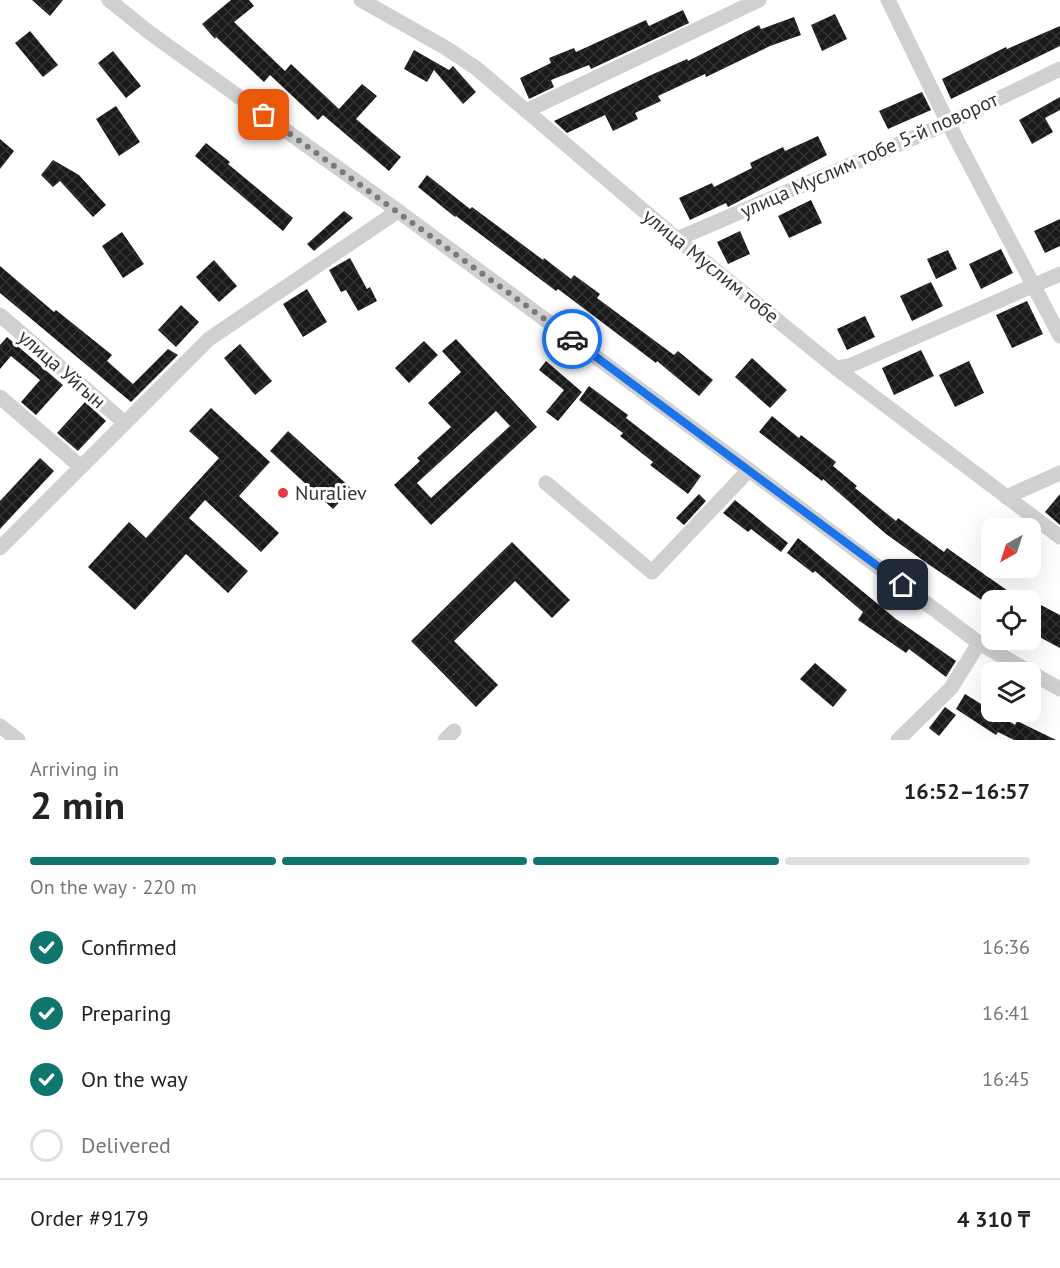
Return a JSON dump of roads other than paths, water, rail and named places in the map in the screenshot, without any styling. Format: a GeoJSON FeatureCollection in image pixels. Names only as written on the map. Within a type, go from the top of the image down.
{"type":"FeatureCollection","features":[{"type":"Feature","properties":{"kind":"street"},"geometry":{"type":"LineString","coordinates":[[109,0],[150,33],[398,211],[749,470],[979,643],[1012,662]]}},
{"type":"Feature","properties":{"kind":"street","name":"улица Муслим тобе"},"geometry":{"type":"LineString","coordinates":[[360,0],[446,48],[476,68],[677,239],[836,368],[1054,535],[1060,537]]}},
{"type":"Feature","properties":{"kind":"street"},"geometry":{"type":"LineString","coordinates":[[526,111],[759,0]]}},
{"type":"Feature","properties":{"kind":"street"},"geometry":{"type":"LineString","coordinates":[[888,0],[948,123],[1060,336]]}},
{"type":"Feature","properties":{"kind":"street","name":"улица Муслим тобе 5-й поворот"},"geometry":{"type":"LineString","coordinates":[[677,239],[948,123],[1060,69]]}},
{"type":"Feature","properties":{"kind":"street"},"geometry":{"type":"LineString","coordinates":[[0,548],[209,339],[398,211]]}},
{"type":"Feature","properties":{"kind":"street"},"geometry":{"type":"LineString","coordinates":[[836,368],[849,366],[1060,273]]}},
{"type":"Feature","properties":{"kind":"street","name":"улица Уйгын"},"geometry":{"type":"LineString","coordinates":[[0,315],[125,423]]}},
{"type":"Feature","properties":{"kind":"street"},"geometry":{"type":"LineString","coordinates":[[0,398],[81,467]]}},
{"type":"Feature","properties":{"kind":"street"},"geometry":{"type":"LineString","coordinates":[[546,483],[652,572],[749,470]]}},
{"type":"Feature","properties":{"kind":"street"},"geometry":{"type":"LineString","coordinates":[[1006,497],[1060,473]]}},
{"type":"Feature","properties":{"kind":"street"},"geometry":{"type":"LineString","coordinates":[[898,740],[951,688],[979,643]]}},
{"type":"Feature","properties":{"kind":"street"},"geometry":{"type":"LineString","coordinates":[[1041,678],[1060,689]]}},
{"type":"Feature","properties":{"kind":"street"},"geometry":{"type":"LineString","coordinates":[[0,726],[18,740]]}},
{"type":"Feature","properties":{"kind":"place","name":"Nuraliev"},"geometry":{"type":"Point","coordinates":[283,493]}}]}
